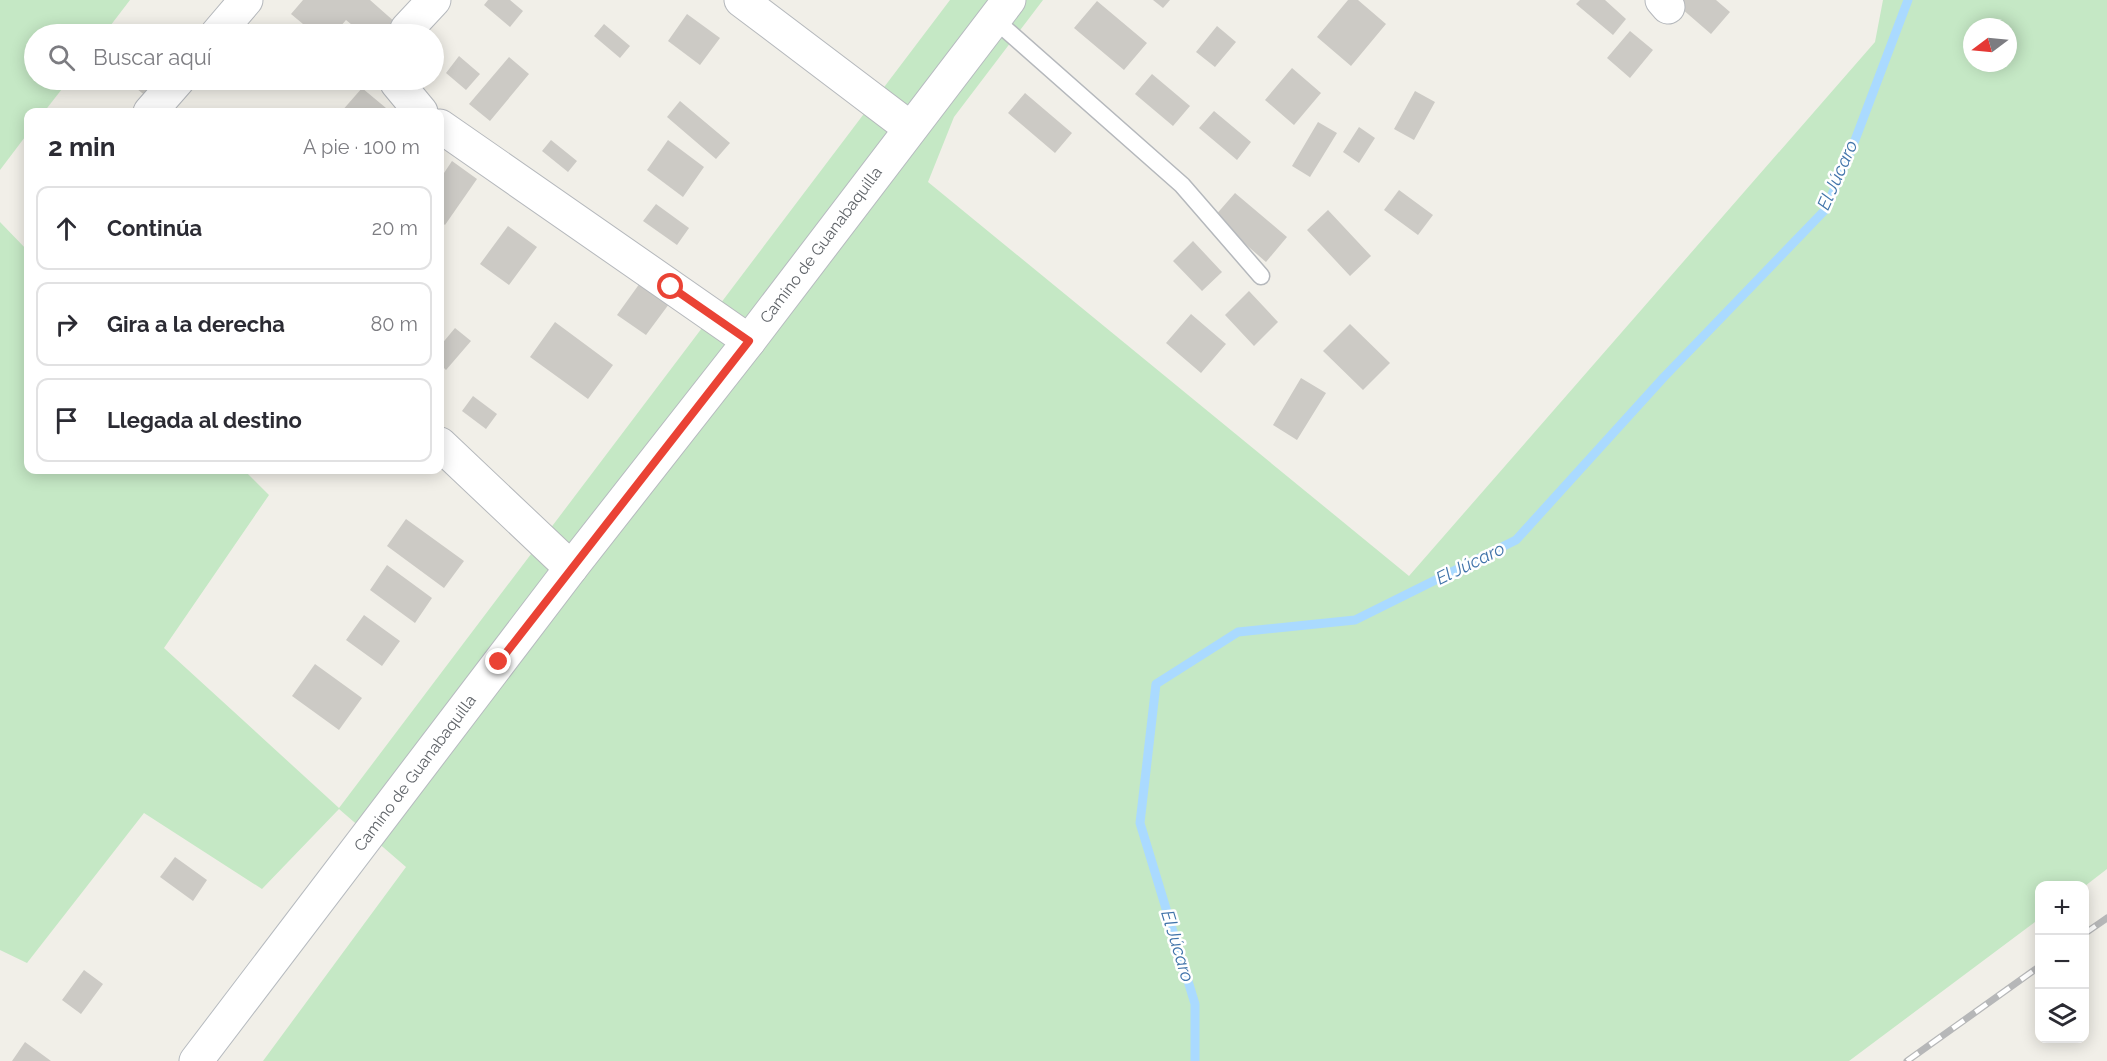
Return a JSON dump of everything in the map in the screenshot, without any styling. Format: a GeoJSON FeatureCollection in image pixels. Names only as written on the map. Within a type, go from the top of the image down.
{"type":"FeatureCollection","features":[{"type":"Feature","properties":{"kind":"street"},"geometry":{"type":"LineString","coordinates":[[226,24],[246,0]]}},
{"type":"Feature","properties":{"kind":"street"},"geometry":{"type":"LineString","coordinates":[[412,24],[434,0]]}},
{"type":"Feature","properties":{"kind":"street"},"geometry":{"type":"LineString","coordinates":[[741,0],[910,128]]}},
{"type":"Feature","properties":{"kind":"street","name":"Camino de Guanabaquilla"},"geometry":{"type":"LineString","coordinates":[[196,1061],[1001,9]]}},
{"type":"Feature","properties":{"kind":"street"},"geometry":{"type":"LineString","coordinates":[[154,108],[169,90]]}},
{"type":"Feature","properties":{"kind":"street"},"geometry":{"type":"LineString","coordinates":[[403,90],[418,108]]}},
{"type":"Feature","properties":{"kind":"street"},"geometry":{"type":"LineString","coordinates":[[444,129],[749,341]]}},
{"type":"Feature","properties":{"kind":"street"},"geometry":{"type":"LineString","coordinates":[[444,448],[571,568]]}},
{"type":"Feature","properties":{"kind":"lane"},"geometry":{"type":"LineString","coordinates":[[1001,9],[1182,185],[1261,276]]}},
{"type":"Feature","properties":{"kind":"green space"},"geometry":{"type":"Polygon","coordinates":[[[0,0],[130,0],[112,24],[24,24],[24,90],[61,90],[47,108],[24,108],[24,138],[0,170],[0,0]]]}},
{"type":"Feature","properties":{"kind":"green space"},"geometry":{"type":"Polygon","coordinates":[[[950,0],[1043,0],[954,117],[928,182],[1409,576],[1875,42],[1883,0],[2107,0],[2107,869],[2089,883],[2089,881],[2035,881],[2035,922],[1849,1061],[263,1061],[406,867],[339,809],[262,889],[144,813],[27,963],[0,950],[0,222],[24,247],[24,474],[248,474],[269,495],[164,648],[339,808],[950,0]]]}},
{"type":"Feature","properties":{"kind":"building"},"geometry":{"type":"Polygon","coordinates":[[[303,0],[370,0],[396,23],[351,24],[346,20],[343,24],[303,24],[291,14],[303,0]]]}},
{"type":"Feature","properties":{"kind":"building"},"geometry":{"type":"Polygon","coordinates":[[[488,0],[510,0],[523,11],[510,27],[484,5],[488,0]]]}},
{"type":"Feature","properties":{"kind":"building"},"geometry":{"type":"Polygon","coordinates":[[[1153,0],[1170,0],[1163,8],[1153,0]]]}},
{"type":"Feature","properties":{"kind":"building"},"geometry":{"type":"Polygon","coordinates":[[[1348,0],[1358,0],[1386,24],[1351,66],[1317,37],[1348,0]]]}},
{"type":"Feature","properties":{"kind":"building"},"geometry":{"type":"Polygon","coordinates":[[[1580,0],[1605,0],[1626,19],[1613,35],[1576,4],[1580,0]]]}},
{"type":"Feature","properties":{"kind":"building"},"geometry":{"type":"Polygon","coordinates":[[[1676,0],[1716,0],[1730,12],[1711,34],[1674,2],[1676,0]]]}},
{"type":"Feature","properties":{"kind":"building"},"geometry":{"type":"Polygon","coordinates":[[[1097,1],[1147,43],[1124,70],[1074,28],[1097,1]]]}},
{"type":"Feature","properties":{"kind":"building"},"geometry":{"type":"Polygon","coordinates":[[[687,14],[720,38],[700,65],[668,41],[687,14]]]}},
{"type":"Feature","properties":{"kind":"building"},"geometry":{"type":"Polygon","coordinates":[[[604,24],[630,46],[620,58],[594,36],[604,24]]]}},
{"type":"Feature","properties":{"kind":"building"},"geometry":{"type":"Polygon","coordinates":[[[1217,26],[1236,42],[1215,67],[1196,52],[1217,26]]]}},
{"type":"Feature","properties":{"kind":"building"},"geometry":{"type":"Polygon","coordinates":[[[1630,31],[1653,50],[1630,78],[1607,58],[1630,31]]]}},
{"type":"Feature","properties":{"kind":"building"},"geometry":{"type":"Polygon","coordinates":[[[459,56],[480,74],[466,90],[446,73],[459,56]]]}},
{"type":"Feature","properties":{"kind":"building"},"geometry":{"type":"Polygon","coordinates":[[[509,57],[529,74],[490,121],[469,104],[509,57]]]}},
{"type":"Feature","properties":{"kind":"building"},"geometry":{"type":"Polygon","coordinates":[[[1292,68],[1321,93],[1294,125],[1265,100],[1292,68]]]}},
{"type":"Feature","properties":{"kind":"building"},"geometry":{"type":"Polygon","coordinates":[[[1152,74],[1190,106],[1173,126],[1135,94],[1152,74]]]}},
{"type":"Feature","properties":{"kind":"building"},"geometry":{"type":"Polygon","coordinates":[[[138,90],[153,90],[147,97],[138,90]]]}},
{"type":"Feature","properties":{"kind":"building"},"geometry":{"type":"Polygon","coordinates":[[[360,90],[364,90],[386,108],[344,108],[360,90]]]}},
{"type":"Feature","properties":{"kind":"building"},"geometry":{"type":"Polygon","coordinates":[[[1415,91],[1435,102],[1414,140],[1394,129],[1415,91]]]}},
{"type":"Feature","properties":{"kind":"building"},"geometry":{"type":"Polygon","coordinates":[[[1025,93],[1072,133],[1055,153],[1008,113],[1025,93]]]}},
{"type":"Feature","properties":{"kind":"building"},"geometry":{"type":"Polygon","coordinates":[[[680,101],[730,143],[716,159],[667,117],[680,101]]]}},
{"type":"Feature","properties":{"kind":"building"},"geometry":{"type":"Polygon","coordinates":[[[1214,111],[1251,142],[1237,160],[1199,128],[1214,111]]]}},
{"type":"Feature","properties":{"kind":"building"},"geometry":{"type":"Polygon","coordinates":[[[1318,122],[1337,133],[1310,177],[1292,166],[1318,122]]]}},
{"type":"Feature","properties":{"kind":"building"},"geometry":{"type":"Polygon","coordinates":[[[1359,127],[1375,138],[1359,163],[1343,152],[1359,127]]]}},
{"type":"Feature","properties":{"kind":"building"},"geometry":{"type":"Polygon","coordinates":[[[551,140],[577,161],[568,172],[542,151],[551,140]]]}},
{"type":"Feature","properties":{"kind":"building"},"geometry":{"type":"Polygon","coordinates":[[[668,140],[704,167],[683,197],[647,170],[668,140]]]}},
{"type":"Feature","properties":{"kind":"building"},"geometry":{"type":"Polygon","coordinates":[[[452,161],[477,179],[445,225],[444,224],[444,173],[452,161]]]}},
{"type":"Feature","properties":{"kind":"building"},"geometry":{"type":"Polygon","coordinates":[[[1399,190],[1433,215],[1418,235],[1384,210],[1399,190]]]}},
{"type":"Feature","properties":{"kind":"building"},"geometry":{"type":"Polygon","coordinates":[[[1235,193],[1287,237],[1266,262],[1214,217],[1235,193]]]}},
{"type":"Feature","properties":{"kind":"building"},"geometry":{"type":"Polygon","coordinates":[[[656,204],[689,228],[677,245],[643,221],[656,204]]]}},
{"type":"Feature","properties":{"kind":"building"},"geometry":{"type":"Polygon","coordinates":[[[1328,210],[1371,256],[1350,276],[1307,230],[1328,210]]]}},
{"type":"Feature","properties":{"kind":"building"},"geometry":{"type":"Polygon","coordinates":[[[508,226],[537,247],[509,285],[480,264],[508,226]]]}},
{"type":"Feature","properties":{"kind":"building"},"geometry":{"type":"Polygon","coordinates":[[[1193,241],[1222,272],[1202,291],[1173,261],[1193,241]]]}},
{"type":"Feature","properties":{"kind":"building"},"geometry":{"type":"Polygon","coordinates":[[[640,283],[669,304],[646,335],[617,315],[640,283]]]}},
{"type":"Feature","properties":{"kind":"building"},"geometry":{"type":"Polygon","coordinates":[[[1249,291],[1278,322],[1254,346],[1225,315],[1249,291]]]}},
{"type":"Feature","properties":{"kind":"building"},"geometry":{"type":"Polygon","coordinates":[[[1191,314],[1226,344],[1201,373],[1166,343],[1191,314]]]}},
{"type":"Feature","properties":{"kind":"building"},"geometry":{"type":"Polygon","coordinates":[[[555,322],[613,365],[588,399],[530,357],[555,322]]]}},
{"type":"Feature","properties":{"kind":"building"},"geometry":{"type":"Polygon","coordinates":[[[1350,324],[1390,363],[1363,390],[1323,351],[1350,324]]]}},
{"type":"Feature","properties":{"kind":"building"},"geometry":{"type":"Polygon","coordinates":[[[455,328],[471,341],[446,370],[444,368],[444,341],[455,328]]]}},
{"type":"Feature","properties":{"kind":"building"},"geometry":{"type":"Polygon","coordinates":[[[1301,378],[1326,393],[1297,440],[1273,425],[1301,378]]]}},
{"type":"Feature","properties":{"kind":"building"},"geometry":{"type":"Polygon","coordinates":[[[473,396],[497,414],[486,429],[462,411],[473,396]]]}},
{"type":"Feature","properties":{"kind":"building"},"geometry":{"type":"Polygon","coordinates":[[[406,519],[464,561],[444,588],[387,546],[406,519]]]}},
{"type":"Feature","properties":{"kind":"building"},"geometry":{"type":"Polygon","coordinates":[[[387,565],[432,598],[415,623],[370,590],[387,565]]]}},
{"type":"Feature","properties":{"kind":"building"},"geometry":{"type":"Polygon","coordinates":[[[364,615],[400,641],[382,666],[346,640],[364,615]]]}},
{"type":"Feature","properties":{"kind":"building"},"geometry":{"type":"Polygon","coordinates":[[[315,664],[362,698],[339,730],[292,696],[315,664]]]}},
{"type":"Feature","properties":{"kind":"building"},"geometry":{"type":"Polygon","coordinates":[[[175,857],[207,880],[193,901],[160,877],[175,857]]]}},
{"type":"Feature","properties":{"kind":"building"},"geometry":{"type":"Polygon","coordinates":[[[84,970],[103,984],[81,1014],[62,1000],[84,970]]]}},
{"type":"Feature","properties":{"kind":"building"},"geometry":{"type":"Polygon","coordinates":[[[25,1042],[51,1061],[12,1061],[25,1042]]]}},
{"type":"Feature","properties":{"kind":"waterway","name":"El Júcaro"},"geometry":{"type":"LineString","coordinates":[[1195,1061],[1195,1004],[1140,823],[1156,684],[1238,632],[1355,620],[1516,540],[1664,377],[1825,210],[1849,156],[1908,0]]}},
{"type":"Feature","properties":{"kind":"railway"},"geometry":{"type":"LineString","coordinates":[[2089,931],[2107,918]]}},
{"type":"Feature","properties":{"kind":"railway"},"geometry":{"type":"LineString","coordinates":[[1907,1061],[2035,970]]}},
{"type":"Feature","properties":{"kind":"route"},"geometry":{"type":"LineString","coordinates":[[499,662],[749,341],[671,287]]}}]}
